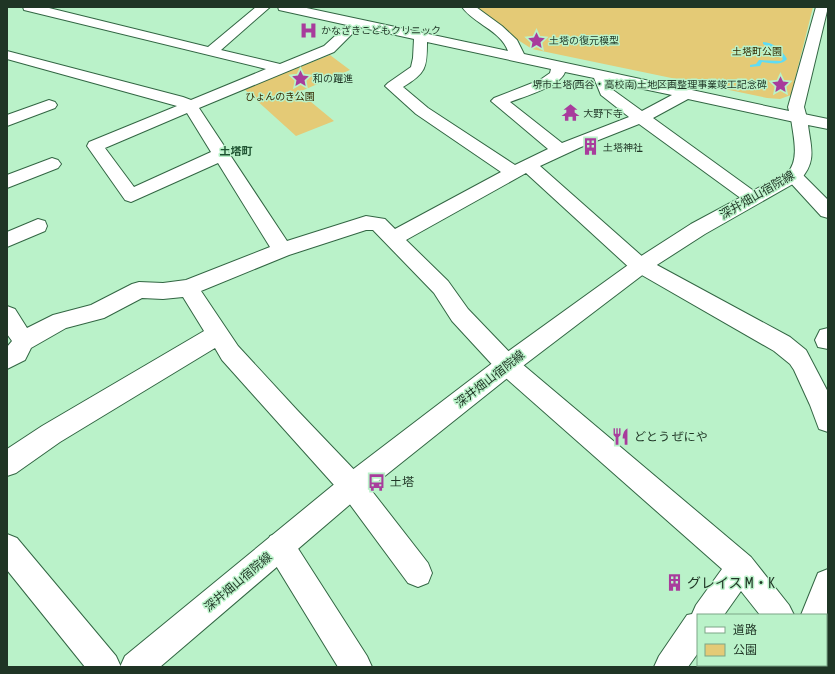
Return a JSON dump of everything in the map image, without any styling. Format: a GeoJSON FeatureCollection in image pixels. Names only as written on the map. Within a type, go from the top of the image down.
{"type":"FeatureCollection","features":[{"type":"Feature","properties":{"kind":"street"},"geometry":{"type":"LineString","coordinates":[[29,7],[282,69]]}},
{"type":"Feature","properties":{"kind":"street"},"geometry":{"type":"LineString","coordinates":[[212,51],[264,7]]}},
{"type":"Feature","properties":{"kind":"street"},"geometry":{"type":"LineString","coordinates":[[284,7],[828,124]]}},
{"type":"Feature","properties":{"kind":"street"},"geometry":{"type":"LineString","coordinates":[[468,7],[497,29],[512,43],[518,58]]}},
{"type":"Feature","properties":{"kind":"street","name":"深井畑山宿院線"},"geometry":{"type":"LineString","coordinates":[[136,667],[352,486],[507,365],[641,266],[698,229],[794,176],[801,168],[803,156],[799,118],[796,107],[821,35],[822,7]]}},
{"type":"Feature","properties":{"kind":"street"},"geometry":{"type":"LineString","coordinates":[[220,155],[131,196],[95,146],[329,49],[356,23]]}},
{"type":"Feature","properties":{"kind":"street"},"geometry":{"type":"LineString","coordinates":[[421,36],[419,45],[419,66],[414,73],[393,86],[422,111],[521,169],[641,266],[782,344],[798,357],[822,404],[828,421]]}},
{"type":"Feature","properties":{"kind":"street"},"geometry":{"type":"LineString","coordinates":[[7,54],[178,100],[190,106],[282,250]]}},
{"type":"Feature","properties":{"kind":"street"},"geometry":{"type":"LineString","coordinates":[[7,68],[28,60]]}},
{"type":"Feature","properties":{"kind":"street"},"geometry":{"type":"LineString","coordinates":[[559,67],[557,75],[545,83],[499,101],[560,150]]}},
{"type":"Feature","properties":{"kind":"street"},"geometry":{"type":"LineString","coordinates":[[601,76],[606,92],[752,198]]}},
{"type":"Feature","properties":{"kind":"street"},"geometry":{"type":"LineString","coordinates":[[393,239],[521,169],[560,150],[641,117],[673,102],[685,94]]}},
{"type":"Feature","properties":{"kind":"street"},"geometry":{"type":"LineString","coordinates":[[7,121],[49,106]]}},
{"type":"Feature","properties":{"kind":"street"},"geometry":{"type":"LineString","coordinates":[[7,182],[52,164]]}},
{"type":"Feature","properties":{"kind":"street"},"geometry":{"type":"LineString","coordinates":[[794,176],[828,211]]}},
{"type":"Feature","properties":{"kind":"street"},"geometry":{"type":"LineString","coordinates":[[7,359],[17,354],[23,341],[61,321],[96,312],[139,290],[163,291],[188,288],[282,250],[366,224],[378,224],[441,287],[460,315],[507,365],[741,567],[778,614]]}},
{"type":"Feature","properties":{"kind":"street"},"geometry":{"type":"LineString","coordinates":[[7,240],[38,226]]}},
{"type":"Feature","properties":{"kind":"street"},"geometry":{"type":"LineString","coordinates":[[188,288],[223,344],[288,418],[352,486],[418,573]]}},
{"type":"Feature","properties":{"kind":"street"},"geometry":{"type":"LineString","coordinates":[[7,316],[23,341]]}},
{"type":"Feature","properties":{"kind":"street"},"geometry":{"type":"LineString","coordinates":[[7,464],[50,434],[223,344]]}},
{"type":"Feature","properties":{"kind":"street"},"geometry":{"type":"LineString","coordinates":[[280,546],[356,667]]}},
{"type":"Feature","properties":{"kind":"street"},"geometry":{"type":"LineString","coordinates":[[7,548],[105,667]]}},
{"type":"Feature","properties":{"kind":"street"},"geometry":{"type":"LineString","coordinates":[[707,614],[741,567]]}},
{"type":"Feature","properties":{"kind":"street"},"geometry":{"type":"LineString","coordinates":[[816,614],[828,583]]}},
{"type":"Feature","properties":{"kind":"street"},"geometry":{"type":"LineString","coordinates":[[670,667],[697,627]]}},
{"type":"Feature","properties":{"kind":"green space","name":"土塔町公園"},"geometry":{"type":"Polygon","coordinates":[[[475,7],[813,7],[791,95],[780,99],[767,98],[532,49],[475,7]]]}},
{"type":"Feature","properties":{"kind":"green space","name":"ひょんのき公園"},"geometry":{"type":"Polygon","coordinates":[[[330,55],[350,70],[299,92],[334,121],[296,136],[244,89],[330,55]]]}},
{"type":"Feature","properties":{"kind":"waterway"},"geometry":{"type":"LineString","coordinates":[[752,66],[758,65],[761,61],[782,62],[785,59],[781,52],[765,43]]}},
{"type":"Feature","properties":{"kind":"place","name":"かなざきこどもクリニック"},"geometry":{"type":"Point","coordinates":[308,30]}},
{"type":"Feature","properties":{"kind":"place","name":"土塔の復元模型"},"geometry":{"type":"Point","coordinates":[536,40]}},
{"type":"Feature","properties":{"kind":"place","name":"和の躍進"},"geometry":{"type":"Point","coordinates":[300,78]}},
{"type":"Feature","properties":{"kind":"place","name":"堺市土塔(西谷・高校南)土地区画整理事業竣工記念碑"},"geometry":{"type":"Point","coordinates":[780,84]}},
{"type":"Feature","properties":{"kind":"place","name":"大野下寺"},"geometry":{"type":"Point","coordinates":[570,113]}},
{"type":"Feature","properties":{"kind":"place","name":"土塔神社"},"geometry":{"type":"Point","coordinates":[590,147]}},
{"type":"Feature","properties":{"kind":"place","name":"どとう ぜにや"},"geometry":{"type":"Point","coordinates":[621,437]}},
{"type":"Feature","properties":{"kind":"place","name":"土塔"},"geometry":{"type":"Point","coordinates":[377,482]}},
{"type":"Feature","properties":{"kind":"place","name":"グレイス M・K"},"geometry":{"type":"Point","coordinates":[674,583]}},
{"type":"Feature","properties":{"kind":"district","name":"土塔町"},"geometry":{"type":"Point","coordinates":[236,151]}}]}
